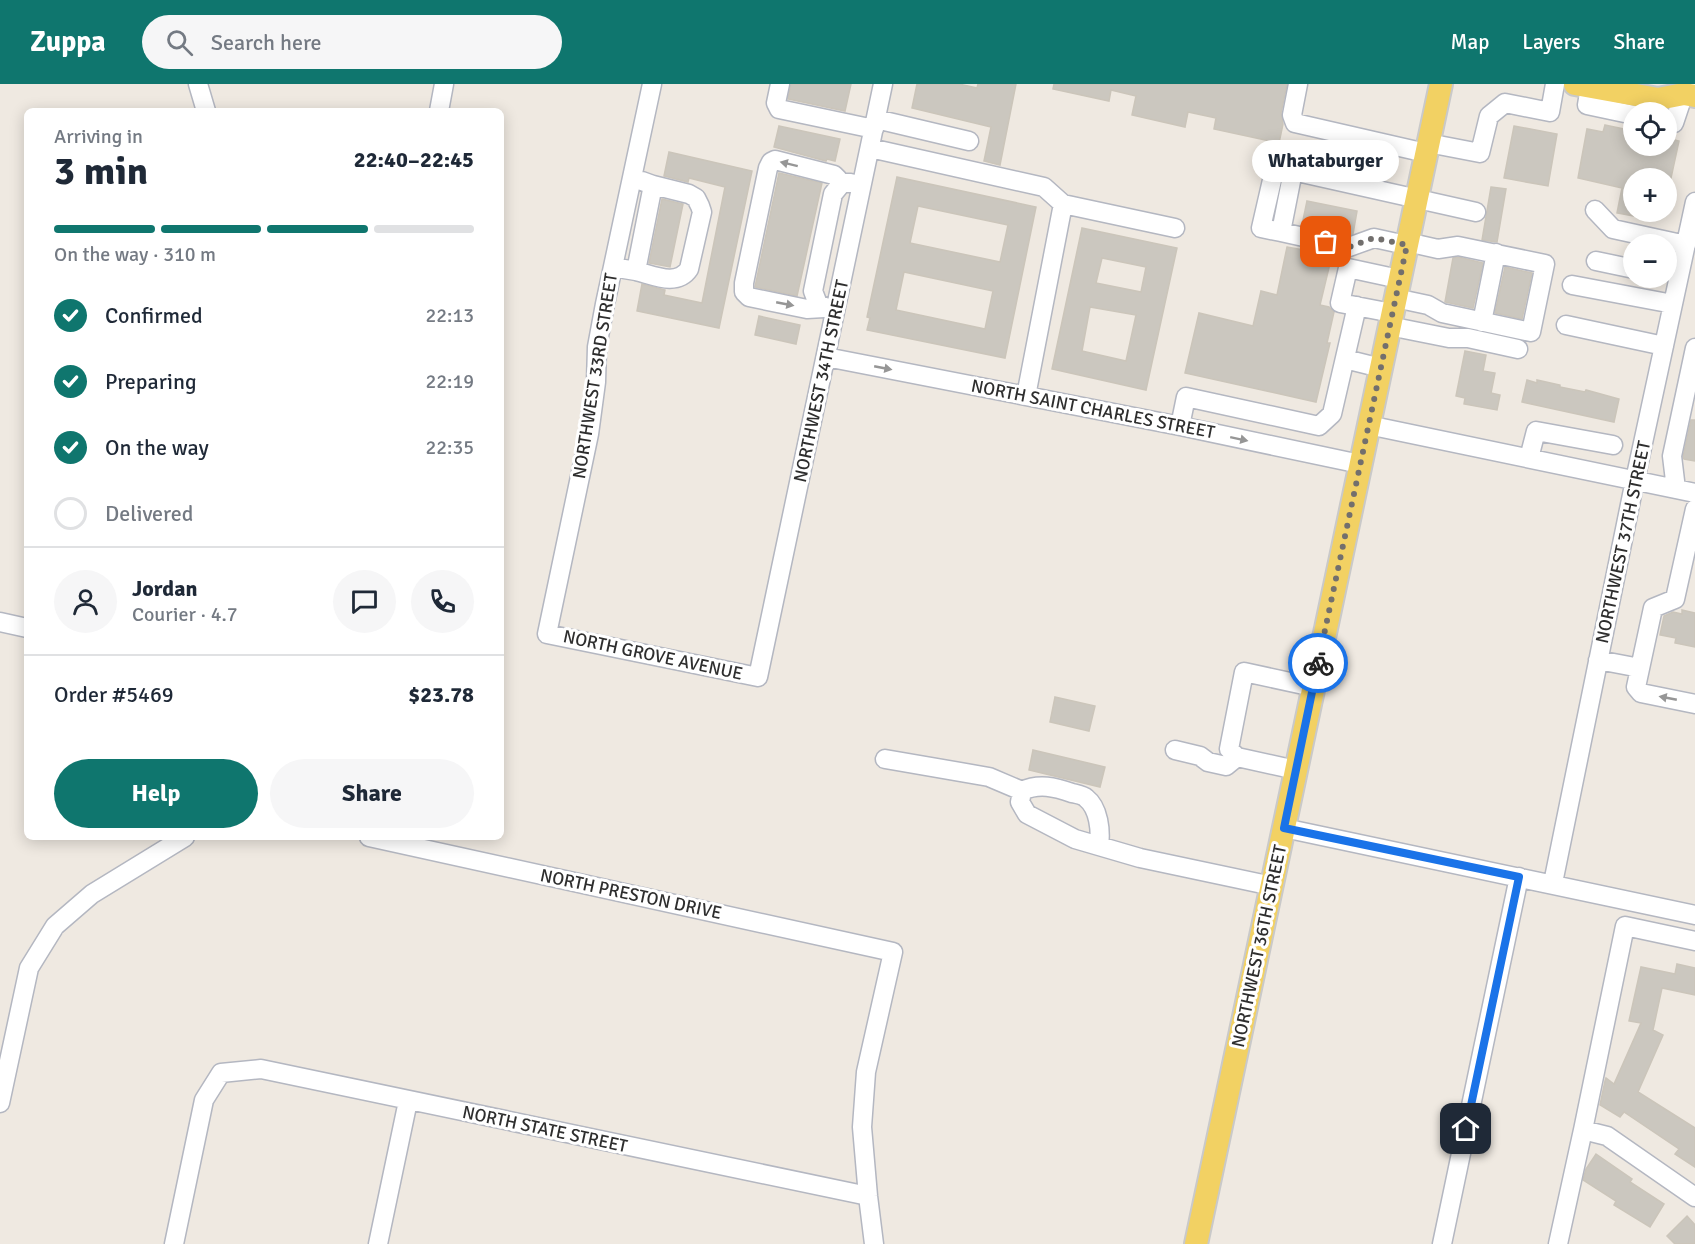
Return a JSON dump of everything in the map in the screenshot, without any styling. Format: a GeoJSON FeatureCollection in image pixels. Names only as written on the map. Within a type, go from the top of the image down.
{"type":"FeatureCollection","features":[{"type":"Feature","properties":{"kind":"main road","name":"NORTHWEST 36TH STREET"},"geometry":{"type":"LineString","coordinates":[[1196,1244],[1441,84]]}},
{"type":"Feature","properties":{"kind":"main road"},"geometry":{"type":"LineString","coordinates":[[1582,86],[1658,99],[1684,89]]}},
{"type":"Feature","properties":{"kind":"street"},"geometry":{"type":"LineString","coordinates":[[198,84],[205,108]]}},
{"type":"Feature","properties":{"kind":"street"},"geometry":{"type":"LineString","coordinates":[[440,108],[444,84]]}},
{"type":"Feature","properties":{"kind":"street","name":"NORTHWEST 33RD STREET"},"geometry":{"type":"LineString","coordinates":[[547,633],[589,435],[596,382],[597,347],[612,267],[652,84]]}},
{"type":"Feature","properties":{"kind":"street"},"geometry":{"type":"LineString","coordinates":[[780,84],[776,103],[778,109],[969,141]]}},
{"type":"Feature","properties":{"kind":"street","name":"NORTHWEST 34TH STREET"},"geometry":{"type":"LineString","coordinates":[[758,677],[826,357],[830,309],[862,186],[883,84]]}},
{"type":"Feature","properties":{"kind":"street"},"geometry":{"type":"LineString","coordinates":[[1298,84],[1292,116],[1295,123],[1427,148],[1480,153],[1489,116],[1506,104],[1550,112],[1555,84]]}},
{"type":"Feature","properties":{"kind":"street"},"geometry":{"type":"LineString","coordinates":[[1582,86],[1587,105],[1623,113]]}},
{"type":"Feature","properties":{"kind":"street"},"geometry":{"type":"LineString","coordinates":[[1677,113],[1684,89]]}},
{"type":"Feature","properties":{"kind":"street"},"geometry":{"type":"LineString","coordinates":[[870,148],[1044,187],[1064,204],[1175,228]]}},
{"type":"Feature","properties":{"kind":"street"},"geometry":{"type":"LineString","coordinates":[[830,309],[807,309],[749,297],[744,292],[744,283],[771,162],[775,160],[834,175],[840,185]]}},
{"type":"Feature","properties":{"kind":"street"},"geometry":{"type":"LineString","coordinates":[[1476,212],[1293,171],[1281,232],[1349,247],[1374,238],[1438,249],[1458,246],[1545,264],[1531,332],[1443,313],[1428,305],[1394,304],[1357,306],[1340,303],[1348,268],[1394,304],[1449,338],[1468,338],[1518,349]]}},
{"type":"Feature","properties":{"kind":"street"},"geometry":{"type":"LineString","coordinates":[[612,267],[672,279],[685,275],[689,269],[702,212],[696,198],[689,194],[632,178]]}},
{"type":"Feature","properties":{"kind":"street"},"geometry":{"type":"LineString","coordinates":[[830,309],[818,304],[813,291],[833,194],[840,185],[848,182],[862,186]]}},
{"type":"Feature","properties":{"kind":"street"},"geometry":{"type":"LineString","coordinates":[[636,271],[653,185]]}},
{"type":"Feature","properties":{"kind":"street","name":"NORTHWEST 37TH STREET"},"geometry":{"type":"LineString","coordinates":[[1677,264],[1686,245],[1695,202]]}},
{"type":"Feature","properties":{"kind":"street"},"geometry":{"type":"LineString","coordinates":[[1026,396],[1064,204]]}},
{"type":"Feature","properties":{"kind":"street"},"geometry":{"type":"LineString","coordinates":[[1595,210],[1613,229],[1686,245]]}},
{"type":"Feature","properties":{"kind":"street"},"geometry":{"type":"LineString","coordinates":[[1482,322],[1496,254]]}},
{"type":"Feature","properties":{"kind":"street"},"geometry":{"type":"LineString","coordinates":[[1596,261],[1623,266]]}},
{"type":"Feature","properties":{"kind":"street"},"geometry":{"type":"LineString","coordinates":[[1572,285],[1673,304]]}},
{"type":"Feature","properties":{"kind":"street","name":"NORTHWEST 37TH STREET"},"geometry":{"type":"LineString","coordinates":[[1552,883],[1673,304],[1673,288]]}},
{"type":"Feature","properties":{"kind":"street"},"geometry":{"type":"LineString","coordinates":[[1313,454],[1319,426],[1332,414],[1357,306]]}},
{"type":"Feature","properties":{"kind":"street"},"geometry":{"type":"LineString","coordinates":[[1566,325],[1664,346]]}},
{"type":"Feature","properties":{"kind":"street"},"geometry":{"type":"LineString","coordinates":[[1676,489],[1672,456],[1695,348]]}},
{"type":"Feature","properties":{"kind":"street","name":"NORTH SAINT CHARLES STREET"},"geometry":{"type":"LineString","coordinates":[[826,357],[1180,426],[1360,464]]}},
{"type":"Feature","properties":{"kind":"street"},"geometry":{"type":"LineString","coordinates":[[1345,359],[1381,368]]}},
{"type":"Feature","properties":{"kind":"street"},"geometry":{"type":"LineString","coordinates":[[1180,426],[1186,397],[1319,426]]}},
{"type":"Feature","properties":{"kind":"street"},"geometry":{"type":"LineString","coordinates":[[1368,425],[1695,493]]}},
{"type":"Feature","properties":{"kind":"street"},"geometry":{"type":"LineString","coordinates":[[1529,458],[1536,431],[1613,445]]}},
{"type":"Feature","properties":{"kind":"street"},"geometry":{"type":"LineString","coordinates":[[1581,469],[1587,440]]}},
{"type":"Feature","properties":{"kind":"street"},"geometry":{"type":"LineString","coordinates":[[1695,509],[1691,546],[1675,599],[1653,608],[1636,687],[1641,693],[1695,704]]}},
{"type":"Feature","properties":{"kind":"street"},"geometry":{"type":"LineString","coordinates":[[0,622],[24,626]]}},
{"type":"Feature","properties":{"kind":"street","name":"NORTH GROVE AVENUE"},"geometry":{"type":"LineString","coordinates":[[547,633],[758,677]]}},
{"type":"Feature","properties":{"kind":"street"},"geometry":{"type":"LineString","coordinates":[[1598,660],[1640,668]]}},
{"type":"Feature","properties":{"kind":"street"},"geometry":{"type":"LineString","coordinates":[[1296,770],[1237,757],[1229,749],[1244,672],[1313,687]]}},
{"type":"Feature","properties":{"kind":"street"},"geometry":{"type":"LineString","coordinates":[[1175,750],[1226,766],[1237,757]]}},
{"type":"Feature","properties":{"kind":"street"},"geometry":{"type":"LineString","coordinates":[[885,759],[989,777],[1022,791],[1033,786],[1055,787],[1086,798],[1096,813],[1101,833],[1099,846]]}},
{"type":"Feature","properties":{"kind":"street"},"geometry":{"type":"LineString","coordinates":[[1022,791],[1020,802],[1028,814],[1075,839],[1140,858],[1272,886]]}},
{"type":"Feature","properties":{"kind":"street"},"geometry":{"type":"LineString","coordinates":[[1284,828],[1695,915]]}},
{"type":"Feature","properties":{"kind":"street"},"geometry":{"type":"LineString","coordinates":[[0,1103],[29,968],[55,926],[92,894],[180,840]]}},
{"type":"Feature","properties":{"kind":"street","name":"NORTH PRESTON DRIVE"},"geometry":{"type":"LineString","coordinates":[[383,840],[893,952],[866,1072],[862,1127],[868,1196]]}},
{"type":"Feature","properties":{"kind":"street"},"geometry":{"type":"LineString","coordinates":[[1442,1244],[1519,877]]}},
{"type":"Feature","properties":{"kind":"street"},"geometry":{"type":"LineString","coordinates":[[1558,1244],[1631,900]]}},
{"type":"Feature","properties":{"kind":"street"},"geometry":{"type":"LineString","coordinates":[[1625,926],[1695,941]]}},
{"type":"Feature","properties":{"kind":"street","name":"NORTH STATE STREET"},"geometry":{"type":"LineString","coordinates":[[174,1244],[204,1100],[221,1073],[261,1069],[868,1196]]}},
{"type":"Feature","properties":{"kind":"street"},"geometry":{"type":"LineString","coordinates":[[378,1244],[408,1101]]}},
{"type":"Feature","properties":{"kind":"street"},"geometry":{"type":"LineString","coordinates":[[1583,1130],[1607,1136],[1695,1197]]}},
{"type":"Feature","properties":{"kind":"street"},"geometry":{"type":"LineString","coordinates":[[868,1196],[874,1244]]}},
{"type":"Feature","properties":{"kind":"building"},"geometry":{"type":"Polygon","coordinates":[[[791,84],[851,84],[845,111],[788,99],[791,84]]]}},
{"type":"Feature","properties":{"kind":"building"},"geometry":{"type":"Polygon","coordinates":[[[917,84],[959,84],[977,88],[978,84],[1016,84],[1000,165],[984,161],[991,127],[912,108],[917,84]]]}},
{"type":"Feature","properties":{"kind":"building"},"geometry":{"type":"Polygon","coordinates":[[[1054,84],[1287,84],[1281,113],[1283,124],[1279,143],[1214,129],[1216,118],[1188,112],[1185,127],[1132,115],[1136,96],[1111,90],[1109,101],[1053,89],[1054,84]]]}},
{"type":"Feature","properties":{"kind":"building"},"geometry":{"type":"Polygon","coordinates":[[[1605,125],[1623,129],[1623,156],[1676,156],[1673,168],[1623,168],[1623,214],[1617,213],[1622,188],[1578,178],[1587,129],[1603,132],[1605,125]]]}},
{"type":"Feature","properties":{"kind":"building"},"geometry":{"type":"Polygon","coordinates":[[[779,126],[840,139],[835,161],[827,159],[826,161],[774,147],[779,126]]]}},
{"type":"Feature","properties":{"kind":"building"},"geometry":{"type":"Polygon","coordinates":[[[1514,126],[1557,134],[1548,186],[1504,178],[1514,126]]]}},
{"type":"Feature","properties":{"kind":"building"},"geometry":{"type":"Polygon","coordinates":[[[669,152],[752,171],[719,328],[637,311],[642,284],[665,290],[664,295],[702,303],[725,187],[689,178],[688,182],[664,176],[669,152]]]}},
{"type":"Feature","properties":{"kind":"building"},"geometry":{"type":"Polygon","coordinates":[[[779,173],[822,183],[797,296],[755,287],[779,173]]]}},
{"type":"Feature","properties":{"kind":"building"},"geometry":{"type":"Polygon","coordinates":[[[897,177],[1036,207],[1005,358],[867,330],[870,318],[867,317],[897,177]],[[918,206],[910,243],[1000,262],[1008,225],[918,206]],[[904,272],[896,310],[985,329],[993,291],[904,272]]]}},
{"type":"Feature","properties":{"kind":"building"},"geometry":{"type":"Polygon","coordinates":[[[1491,187],[1506,189],[1497,242],[1482,240],[1491,187]]]}},
{"type":"Feature","properties":{"kind":"building"},"geometry":{"type":"Polygon","coordinates":[[[662,199],[683,204],[670,267],[649,263],[662,199]]]}},
{"type":"Feature","properties":{"kind":"building"},"geometry":{"type":"Polygon","coordinates":[[[1307,201],[1357,211],[1353,234],[1348,235],[1302,225],[1307,201]]]}},
{"type":"Feature","properties":{"kind":"building"},"geometry":{"type":"Polygon","coordinates":[[[1082,228],[1177,248],[1146,390],[1052,369],[1082,228]],[[1102,258],[1096,283],[1141,292],[1146,267],[1102,258]],[[1090,307],[1082,351],[1126,361],[1136,315],[1090,307]]]}},
{"type":"Feature","properties":{"kind":"building"},"geometry":{"type":"Polygon","coordinates":[[[1287,247],[1332,255],[1320,305],[1329,307],[1334,312],[1327,343],[1330,343],[1316,402],[1185,373],[1199,313],[1253,326],[1261,291],[1277,295],[1287,247]]]}},
{"type":"Feature","properties":{"kind":"building"},"geometry":{"type":"Polygon","coordinates":[[[1458,257],[1483,263],[1473,308],[1445,302],[1453,258],[1458,257]]]}},
{"type":"Feature","properties":{"kind":"building"},"geometry":{"type":"Polygon","coordinates":[[[1505,267],[1532,273],[1522,319],[1495,313],[1505,267]]]}},
{"type":"Feature","properties":{"kind":"building"},"geometry":{"type":"Polygon","coordinates":[[[759,316],[800,325],[796,344],[755,335],[759,316]]]}},
{"type":"Feature","properties":{"kind":"building"},"geometry":{"type":"Polygon","coordinates":[[[1465,351],[1486,355],[1483,371],[1495,373],[1491,393],[1500,395],[1497,410],[1464,404],[1465,398],[1456,396],[1465,351]]]}},
{"type":"Feature","properties":{"kind":"building"},"geometry":{"type":"Polygon","coordinates":[[[1527,380],[1537,383],[1537,380],[1585,392],[1586,390],[1619,399],[1614,422],[1522,402],[1527,380]]]}},
{"type":"Feature","properties":{"kind":"building"},"geometry":{"type":"Polygon","coordinates":[[[1691,420],[1695,420],[1695,461],[1683,457],[1691,420]]]}},
{"type":"Feature","properties":{"kind":"building"},"geometry":{"type":"Polygon","coordinates":[[[1682,610],[1695,613],[1695,647],[1675,643],[1676,638],[1660,635],[1664,616],[1673,612],[1682,614],[1682,610]]]}},
{"type":"Feature","properties":{"kind":"building"},"geometry":{"type":"Polygon","coordinates":[[[1055,697],[1095,706],[1089,731],[1050,722],[1055,697]]]}},
{"type":"Feature","properties":{"kind":"building"},"geometry":{"type":"Polygon","coordinates":[[[1033,750],[1105,767],[1100,787],[1029,770],[1033,750]]]}},
{"type":"Feature","properties":{"kind":"building"},"geometry":{"type":"Polygon","coordinates":[[[1677,964],[1695,968],[1695,995],[1662,988],[1653,1030],[1663,1035],[1638,1092],[1695,1128],[1695,1167],[1675,1154],[1679,1149],[1624,1112],[1620,1117],[1600,1105],[1606,1078],[1614,1084],[1641,1023],[1629,1021],[1641,967],[1675,974],[1677,964]]]}},
{"type":"Feature","properties":{"kind":"building"},"geometry":{"type":"Polygon","coordinates":[[[1596,1154],[1632,1179],[1630,1182],[1664,1204],[1650,1227],[1614,1205],[1616,1201],[1583,1180],[1586,1169],[1596,1154]]]}},
{"type":"Feature","properties":{"kind":"building"},"geometry":{"type":"Polygon","coordinates":[[[1687,1216],[1695,1225],[1695,1244],[1675,1244],[1667,1236],[1687,1216]]]}},
{"type":"Feature","properties":{"kind":"way so far"},"geometry":{"type":"LineString","coordinates":[[1318,663],[1407,245],[1374,238],[1349,247],[1326,242]]}},
{"type":"Feature","properties":{"kind":"place","name":"Whataburger"},"geometry":{"type":"Point","coordinates":[1326,242]}},
{"type":"Feature","properties":{"kind":"route"},"geometry":{"type":"LineString","coordinates":[[1318,663],[1284,828],[1519,877],[1466,1129]]}}]}
